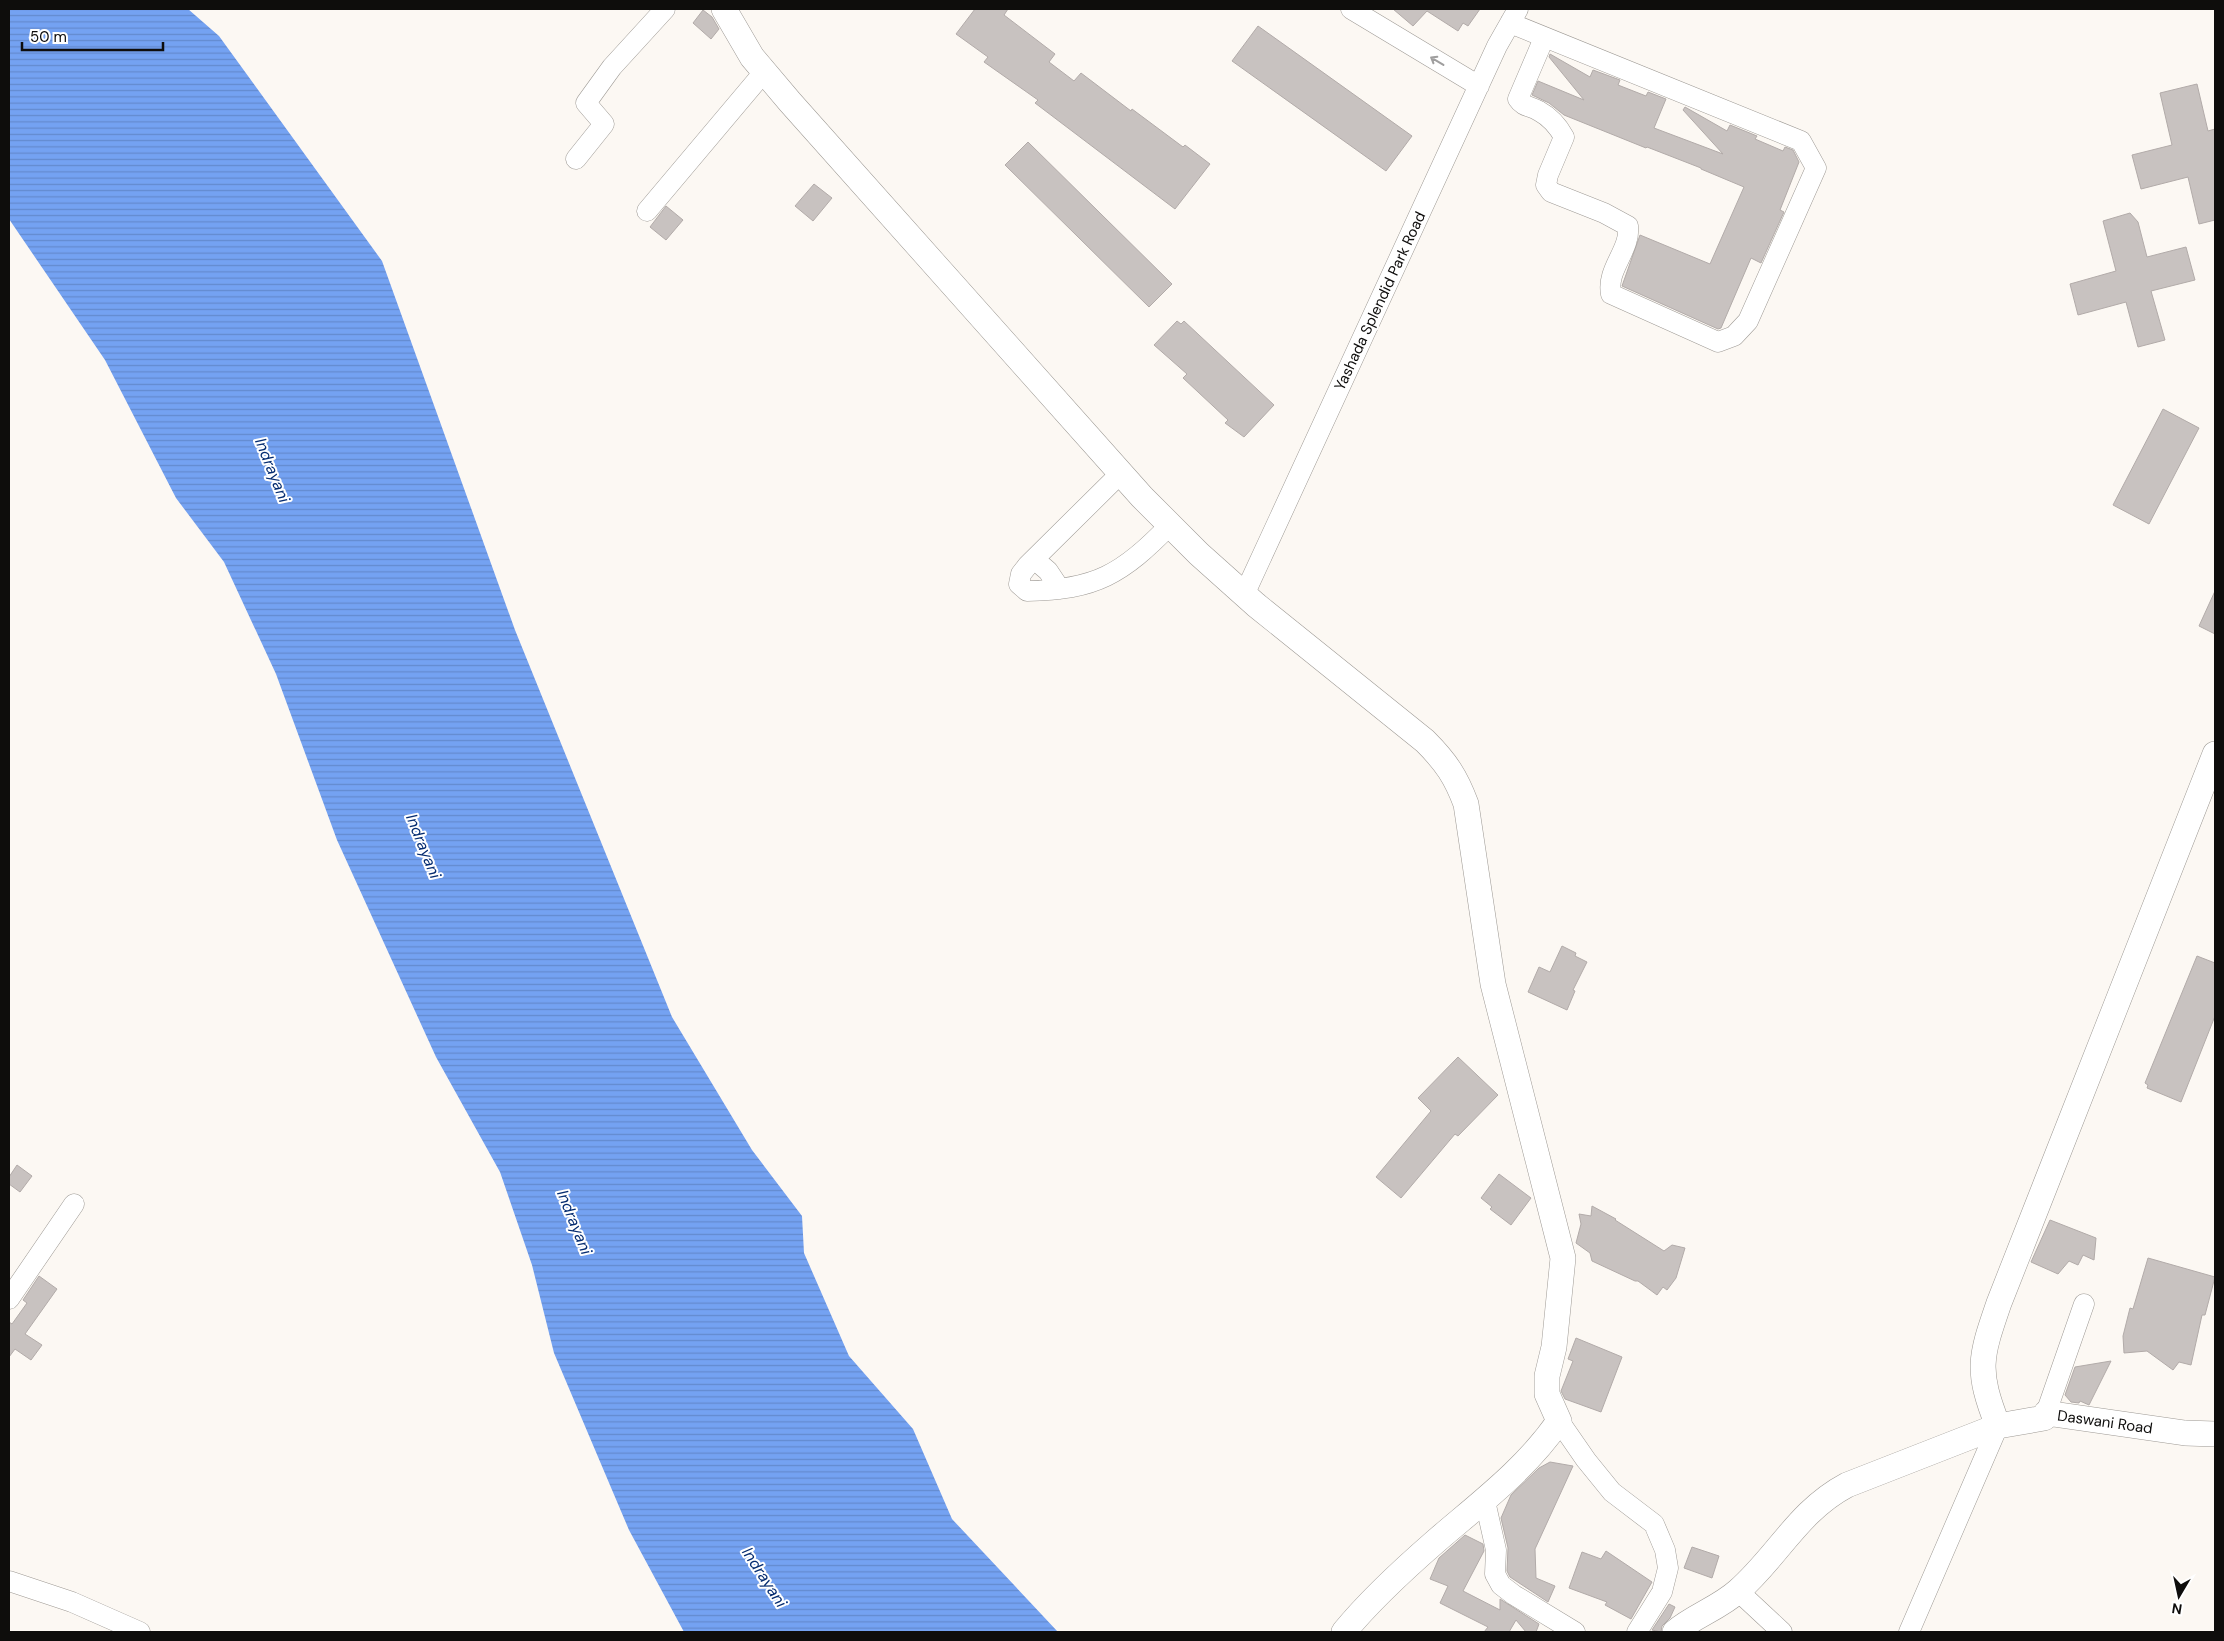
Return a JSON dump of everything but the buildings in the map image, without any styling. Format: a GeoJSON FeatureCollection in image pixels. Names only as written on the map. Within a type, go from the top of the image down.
{"type":"FeatureCollection","features":[{"type":"Feature","properties":{"kind":"street"},"geometry":{"type":"LineString","coordinates":[[576,159],[604,124],[586,103],[612,67],[665,9]]}},
{"type":"Feature","properties":{"kind":"street"},"geometry":{"type":"LineString","coordinates":[[724,9],[752,58],[1120,473],[1170,525],[1244,595],[1425,741],[1444,760],[1457,780],[1466,804],[1493,984],[1562,1258],[1554,1347],[1546,1376],[1547,1394],[1559,1421],[1586,1460],[1612,1492],[1654,1524],[1665,1550],[1668,1568],[1662,1592],[1637,1632]]}},
{"type":"Feature","properties":{"kind":"street"},"geometry":{"type":"LineString","coordinates":[[1351,9],[1478,86]]}},
{"type":"Feature","properties":{"kind":"street"},"geometry":{"type":"LineString","coordinates":[[1514,16],[1544,38],[1801,141],[1816,168],[1748,321],[1734,336],[1718,342],[1611,294],[1609,283],[1629,236],[1628,226],[1604,213],[1551,192],[1546,185],[1548,175],[1564,137],[1559,126],[1539,111],[1521,104],[1518,100],[1544,38]]}},
{"type":"Feature","properties":{"kind":"street","name":"Yashada Splendid Park Road"},"geometry":{"type":"LineString","coordinates":[[1244,595],[1478,86],[1514,16]]}},
{"type":"Feature","properties":{"kind":"street"},"geometry":{"type":"LineString","coordinates":[[647,211],[764,72]]}},
{"type":"Feature","properties":{"kind":"street"},"geometry":{"type":"LineString","coordinates":[[1120,473],[1034,559],[1021,574],[1019,584],[1027,590],[1060,590],[1092,583],[1119,570],[1141,554],[1170,525]]}},
{"type":"Feature","properties":{"kind":"street"},"geometry":{"type":"LineString","coordinates":[[1034,559],[1048,571],[1060,590]]}},
{"type":"Feature","properties":{"kind":"street"},"geometry":{"type":"LineString","coordinates":[[1909,1632],[1998,1426],[1987,1398],[1982,1371],[1984,1348],[1999,1303],[2215,754]]}},
{"type":"Feature","properties":{"kind":"street"},"geometry":{"type":"LineString","coordinates":[[9,1299],[74,1204]]}},
{"type":"Feature","properties":{"kind":"street"},"geometry":{"type":"LineString","coordinates":[[2046,1413],[2084,1304]]}},
{"type":"Feature","properties":{"kind":"street","name":"Daswani Road"},"geometry":{"type":"LineString","coordinates":[[1998,1426],[2044,1418],[2046,1413],[2185,1433],[2215,1434]]}},
{"type":"Feature","properties":{"kind":"street"},"geometry":{"type":"LineString","coordinates":[[1344,1632],[1404,1569],[1485,1501],[1546,1440],[1559,1421]]}},
{"type":"Feature","properties":{"kind":"street"},"geometry":{"type":"LineString","coordinates":[[1675,1632],[1686,1622],[1707,1612],[1738,1591],[1812,1508],[1833,1493],[1847,1485],[1998,1426]]}},
{"type":"Feature","properties":{"kind":"street"},"geometry":{"type":"LineString","coordinates":[[1485,1501],[1496,1550],[1495,1574],[1501,1584],[1514,1595],[1575,1632]]}},
{"type":"Feature","properties":{"kind":"street"},"geometry":{"type":"LineString","coordinates":[[9,1581],[72,1602],[140,1632]]}},
{"type":"Feature","properties":{"kind":"street"},"geometry":{"type":"LineString","coordinates":[[1738,1591],[1782,1632]]}},
{"type":"Feature","properties":{"kind":"water","name":"Indrayani"},"geometry":{"type":"Polygon","coordinates":[[[9,9],[188,9],[219,36],[382,261],[515,630],[672,1017],[752,1150],[802,1216],[804,1253],[849,1356],[913,1429],[952,1519],[1058,1632],[684,1632],[629,1530],[554,1353],[532,1265],[500,1172],[436,1057],[337,840],[276,674],[224,562],[176,498],[105,360],[9,219],[9,9]]]}}]}
